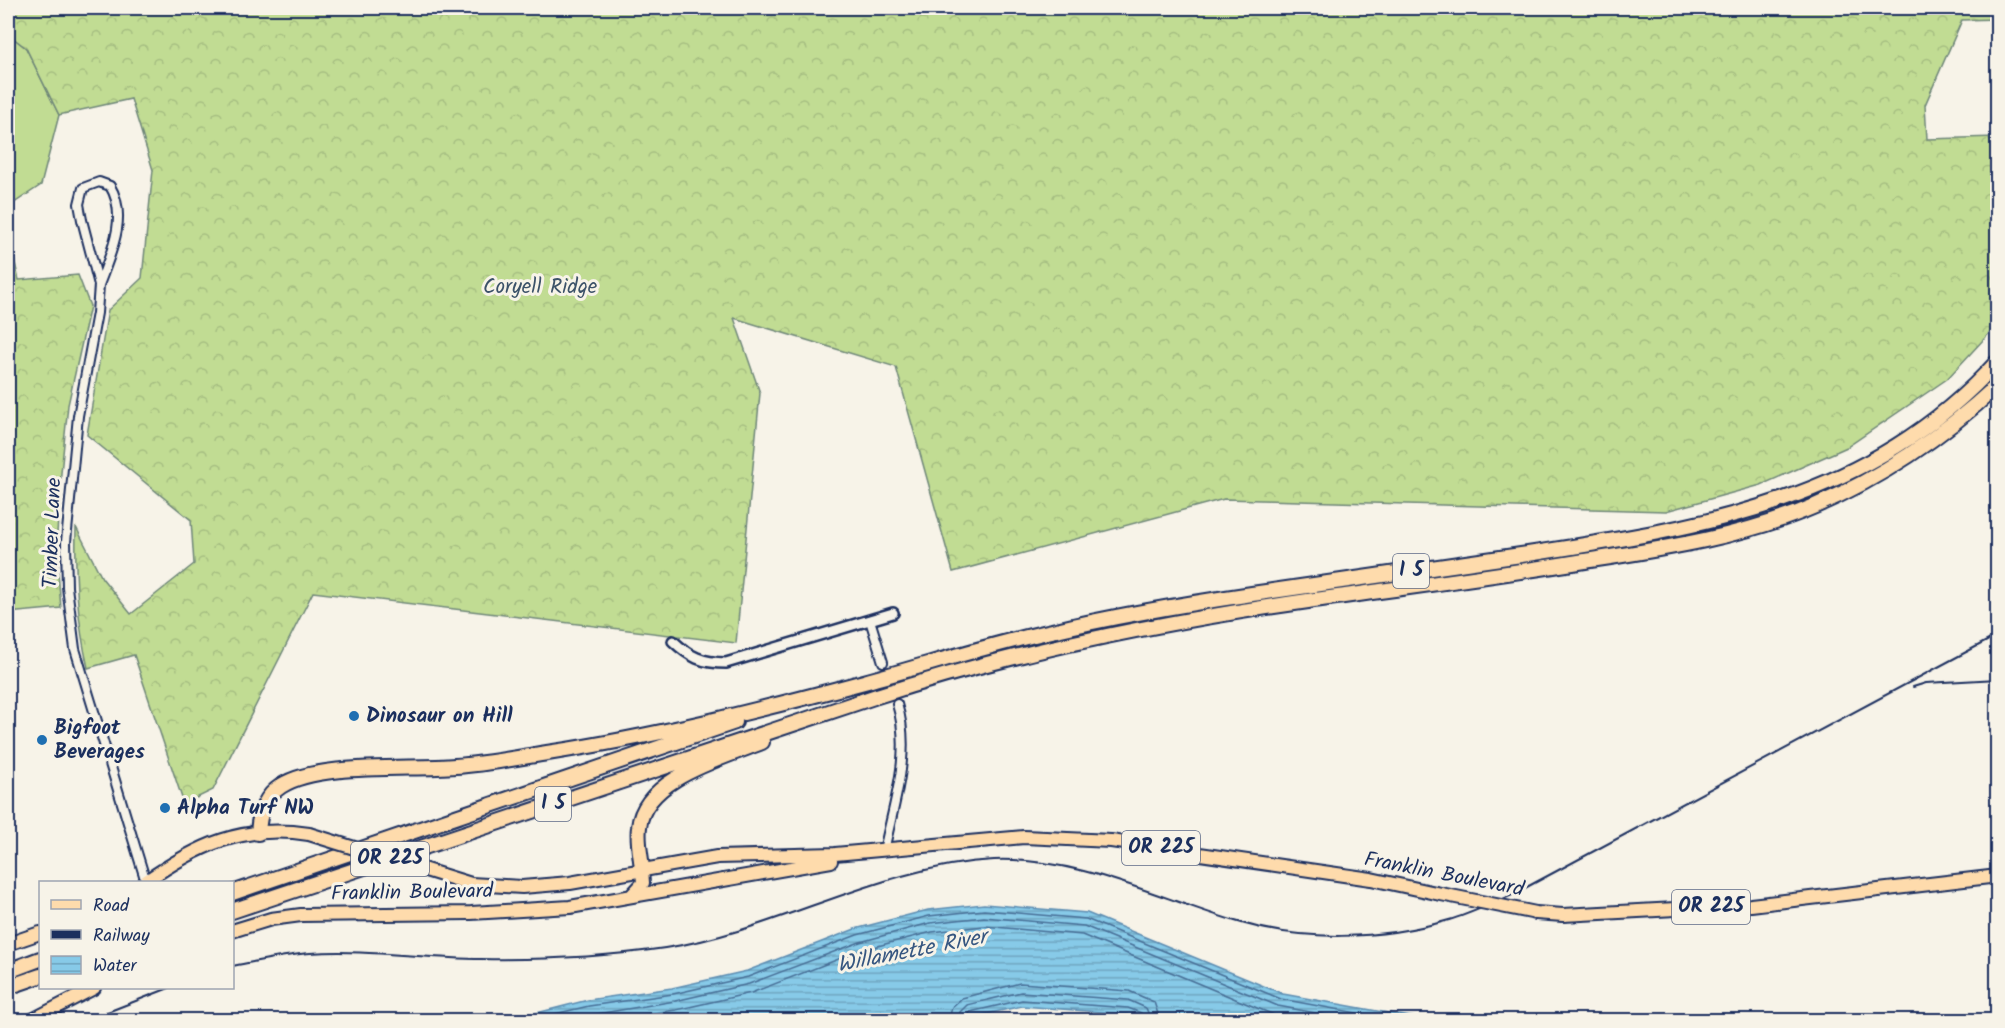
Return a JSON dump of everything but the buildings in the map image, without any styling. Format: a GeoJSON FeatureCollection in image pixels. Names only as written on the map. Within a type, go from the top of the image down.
{"type":"FeatureCollection","features":[{"type":"Feature","properties":{"kind":"highway","name":"I 5"},"geometry":{"type":"LineString","coordinates":[[234,892],[626,761],[788,703],[972,651],[1145,611],[1640,537],[1734,517],[1823,486],[1883,454],[1919,431],[1948,408],[1980,381],[1998,361]]}},
{"type":"Feature","properties":{"kind":"highway","name":"I 5"},"geometry":{"type":"LineString","coordinates":[[234,910],[933,677],[1045,649],[1155,626],[1620,556],[1677,546],[1770,523],[1814,507],[1897,464],[1965,415],[1998,385]]}},
{"type":"Feature","properties":{"kind":"highway"},"geometry":{"type":"LineString","coordinates":[[642,869],[639,827],[648,804],[666,785],[691,771],[874,697]]}},
{"type":"Feature","properties":{"kind":"highway"},"geometry":{"type":"LineString","coordinates":[[258,833],[259,816],[266,801],[280,786],[301,777],[323,772],[458,766],[551,753],[788,703]]}},
{"type":"Feature","properties":{"kind":"highway"},"geometry":{"type":"LineString","coordinates":[[8,971],[39,959]]}},
{"type":"Feature","properties":{"kind":"highway"},"geometry":{"type":"LineString","coordinates":[[8,987],[39,976]]}},
{"type":"Feature","properties":{"kind":"main road","name":"OR 225"},"geometry":{"type":"LineString","coordinates":[[147,881],[176,860],[231,837],[287,831],[309,834],[471,884],[522,887],[570,883],[642,869]]}},
{"type":"Feature","properties":{"kind":"main road","name":"Franklin Boulevard"},"geometry":{"type":"LineString","coordinates":[[234,930],[271,919],[301,915],[471,913],[570,907],[884,851],[998,838],[1101,840],[1371,879],[1536,913],[1563,915],[1751,904],[1998,876]]}},
{"type":"Feature","properties":{"kind":"main road","name":"Franklin Boulevard"},"geometry":{"type":"LineString","coordinates":[[642,869],[717,857],[884,851]]}},
{"type":"Feature","properties":{"kind":"main road"},"geometry":{"type":"LineString","coordinates":[[630,897],[641,888],[642,869]]}},
{"type":"Feature","properties":{"kind":"main road"},"geometry":{"type":"LineString","coordinates":[[8,944],[39,933]]}},
{"type":"Feature","properties":{"kind":"main road"},"geometry":{"type":"LineString","coordinates":[[32,1020],[90,989]]}},
{"type":"Feature","properties":{"kind":"street","name":"Timber Lane"},"geometry":{"type":"LineString","coordinates":[[99,285],[79,204],[83,188],[99,182],[110,186],[118,211],[116,240],[99,285],[97,313],[78,416],[66,542],[67,587],[75,649],[146,881]]}},
{"type":"Feature","properties":{"kind":"street"},"geometry":{"type":"LineString","coordinates":[[673,641],[689,656],[706,663],[726,663],[893,613]]}},
{"type":"Feature","properties":{"kind":"street"},"geometry":{"type":"LineString","coordinates":[[870,620],[883,662]]}},
{"type":"Feature","properties":{"kind":"street"},"geometry":{"type":"LineString","coordinates":[[884,851],[904,749],[902,719],[897,704]]}},
{"type":"Feature","properties":{"kind":"green space","name":"Coryell Ridge"},"geometry":{"type":"Polygon","coordinates":[[[8,8],[1997,8],[1997,19],[1962,20],[1925,105],[1927,139],[1997,137],[1997,325],[1947,379],[1847,447],[1761,485],[1666,511],[1224,499],[953,572],[896,367],[734,318],[760,393],[736,643],[313,592],[213,790],[184,804],[134,655],[88,668],[81,633],[76,581],[76,527],[102,578],[131,614],[194,564],[191,520],[87,435],[108,310],[142,278],[153,170],[131,99],[59,115],[26,48],[8,34],[8,8]]]}},
{"type":"Feature","properties":{"kind":"green space"},"geometry":{"type":"Polygon","coordinates":[[[8,34],[26,48],[59,115],[41,185],[8,207],[8,34]]]}},
{"type":"Feature","properties":{"kind":"green space"},"geometry":{"type":"Polygon","coordinates":[[[8,233],[19,280],[78,275],[90,306],[68,405],[61,473],[56,549],[61,608],[8,613],[8,233]]]}},
{"type":"Feature","properties":{"kind":"water","name":"Willamette River"},"geometry":{"type":"Polygon","coordinates":[[[984,904],[1087,913],[1283,994],[1427,1020],[1145,1020],[1126,1014],[1022,1006],[960,1020],[509,1020],[588,1000],[672,988],[747,971],[855,929],[928,910],[984,904]]]}},
{"type":"Feature","properties":{"kind":"tunnel"},"geometry":{"type":"LineString","coordinates":[[883,662],[897,704]]}},
{"type":"Feature","properties":{"kind":"railway"},"geometry":{"type":"LineString","coordinates":[[234,966],[290,955],[331,952],[460,959],[527,959],[596,956],[665,948],[707,940],[748,928],[910,874],[951,865],[994,860],[1025,861],[1087,872],[1235,921],[1287,933],[1369,935],[1423,927],[1457,918],[1510,896],[1998,635]]}},
{"type":"Feature","properties":{"kind":"railway"},"geometry":{"type":"LineString","coordinates":[[1913,687],[1926,683],[1998,679]]}},
{"type":"Feature","properties":{"kind":"railway"},"geometry":{"type":"LineString","coordinates":[[87,1020],[166,989]]}},
{"type":"Feature","properties":{"kind":"place","name":"Dinosaur on Hill"},"geometry":{"type":"Point","coordinates":[354,716]}},
{"type":"Feature","properties":{"kind":"place","name":"Bigfoot Beverages"},"geometry":{"type":"Point","coordinates":[42,740]}},
{"type":"Feature","properties":{"kind":"place","name":"Alpha Turf NW"},"geometry":{"type":"Point","coordinates":[165,808]}}]}
